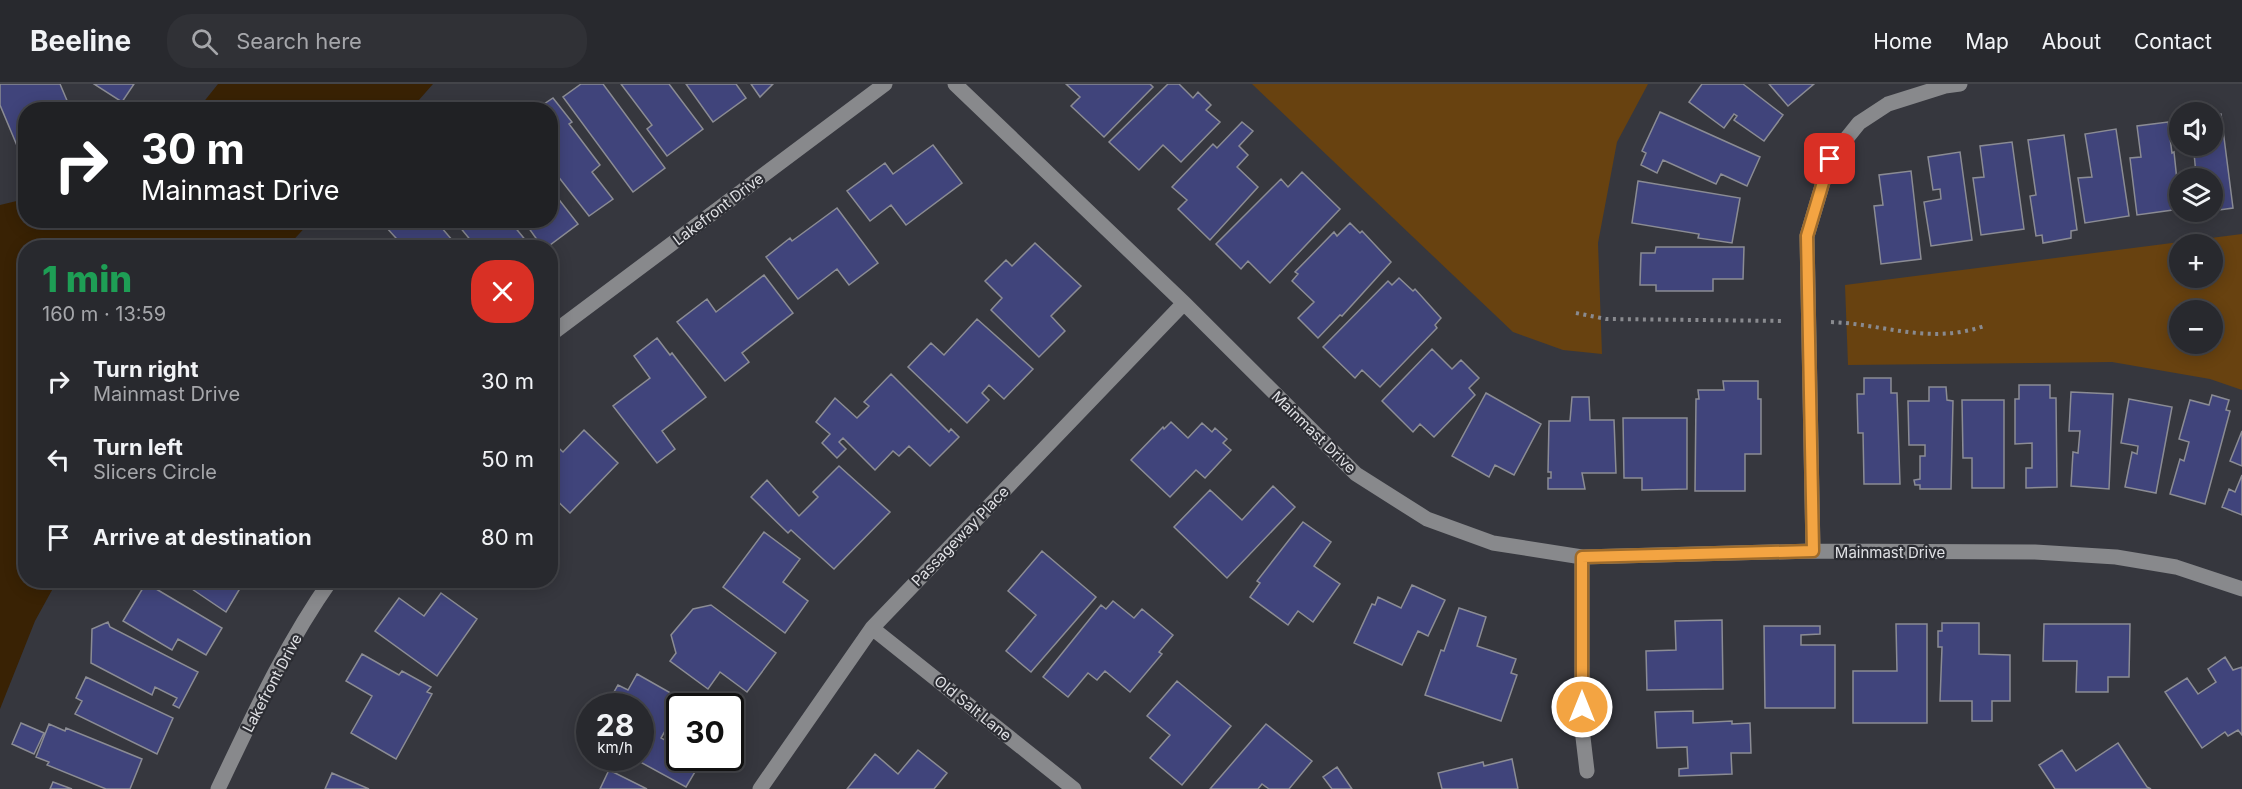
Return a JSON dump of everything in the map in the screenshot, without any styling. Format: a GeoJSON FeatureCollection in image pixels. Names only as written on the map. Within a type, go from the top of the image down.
{"type":"FeatureCollection","features":[{"type":"Feature","properties":{"kind":"street","name":"Lakefront Drive"},"geometry":{"type":"LineString","coordinates":[[558,329],[885,84]]}},
{"type":"Feature","properties":{"kind":"street","name":"Mainmast Drive"},"geometry":{"type":"LineString","coordinates":[[954,84],[1184,303],[1356,474],[1427,519],[1493,543],[1582,557],[1813,551],[2035,552],[2116,557],[2176,567],[2242,589]]}},
{"type":"Feature","properties":{"kind":"street"},"geometry":{"type":"LineString","coordinates":[[1813,551],[1807,236],[1830,159],[1859,123],[1888,104],[1944,86],[1960,84]]}},
{"type":"Feature","properties":{"kind":"street","name":"Passageway Place"},"geometry":{"type":"LineString","coordinates":[[760,789],[872,628],[1184,303]]}},
{"type":"Feature","properties":{"kind":"street"},"geometry":{"type":"LineString","coordinates":[[1582,557],[1582,729],[1587,771]]}},
{"type":"Feature","properties":{"kind":"street","name":"Lakefront Drive"},"geometry":{"type":"LineString","coordinates":[[218,789],[273,674],[326,588]]}},
{"type":"Feature","properties":{"kind":"street","name":"Old Salt Lane"},"geometry":{"type":"LineString","coordinates":[[872,628],[1074,789]]}},
{"type":"Feature","properties":{"kind":"path"},"geometry":{"type":"LineString","coordinates":[[1576,313],[1606,319],[1851,324],[1915,335],[1973,330],[1984,326]]}},
{"type":"Feature","properties":{"kind":"shaded area"},"geometry":{"type":"Polygon","coordinates":[[[218,84],[433,84],[417,102],[204,102],[218,84]]]}},
{"type":"Feature","properties":{"kind":"shaded area"},"geometry":{"type":"Polygon","coordinates":[[[1252,84],[1648,84],[1617,142],[1598,243],[1602,354],[1563,350],[1513,332],[1252,84]]]}},
{"type":"Feature","properties":{"kind":"shaded area"},"geometry":{"type":"Polygon","coordinates":[[[18,201],[18,228],[305,228],[293,240],[18,240],[18,588],[53,588],[35,621],[0,709],[0,205],[18,201]]]}},
{"type":"Feature","properties":{"kind":"shaded area"},"geometry":{"type":"Polygon","coordinates":[[[2242,234],[2242,390],[2210,379],[2112,362],[1848,365],[1845,285],[2169,243],[2169,288],[2223,288],[2223,236],[2242,234]]]}},
{"type":"Feature","properties":{"kind":"building"},"geometry":{"type":"Polygon","coordinates":[[[0,84],[60,84],[68,102],[18,102],[18,148],[0,105],[0,84]]]}},
{"type":"Feature","properties":{"kind":"building"},"geometry":{"type":"Polygon","coordinates":[[[94,84],[134,84],[122,102],[94,84]]]}},
{"type":"Feature","properties":{"kind":"building"},"geometry":{"type":"Polygon","coordinates":[[[581,84],[603,84],[665,168],[633,192],[563,97],[581,84]]]}},
{"type":"Feature","properties":{"kind":"building"},"geometry":{"type":"Polygon","coordinates":[[[621,84],[669,84],[703,129],[667,156],[647,129],[652,125],[621,84]]]}},
{"type":"Feature","properties":{"kind":"building"},"geometry":{"type":"Polygon","coordinates":[[[686,84],[736,84],[746,98],[713,122],[686,84]]]}},
{"type":"Feature","properties":{"kind":"building"},"geometry":{"type":"Polygon","coordinates":[[[751,84],[773,84],[760,97],[751,84]]]}},
{"type":"Feature","properties":{"kind":"building"},"geometry":{"type":"Polygon","coordinates":[[[1066,84],[1150,84],[1153,87],[1104,137],[1071,106],[1080,97],[1066,84]]]}},
{"type":"Feature","properties":{"kind":"building"},"geometry":{"type":"Polygon","coordinates":[[[1168,84],[1179,84],[1193,98],[1198,92],[1211,105],[1206,110],[1220,122],[1181,162],[1163,145],[1139,170],[1109,142],[1168,84]]]}},
{"type":"Feature","properties":{"kind":"building"},"geometry":{"type":"Polygon","coordinates":[[[1702,84],[1743,84],[1783,115],[1764,141],[1734,120],[1737,116],[1734,114],[1724,128],[1689,102],[1702,84]]]}},
{"type":"Feature","properties":{"kind":"building"},"geometry":{"type":"Polygon","coordinates":[[[1769,84],[1814,84],[1788,106],[1769,84]]]}},
{"type":"Feature","properties":{"kind":"building"},"geometry":{"type":"Polygon","coordinates":[[[558,104],[572,122],[569,124],[600,165],[592,172],[613,199],[589,216],[558,176],[558,104]]]}},
{"type":"Feature","properties":{"kind":"building"},"geometry":{"type":"Polygon","coordinates":[[[1660,112],[1760,157],[1747,186],[1721,174],[1716,184],[1663,160],[1657,173],[1641,165],[1646,153],[1642,151],[1660,112]]]}},
{"type":"Feature","properties":{"kind":"building"},"geometry":{"type":"Polygon","coordinates":[[[1242,122],[1253,131],[1239,146],[1248,155],[1237,167],[1258,187],[1210,240],[1178,209],[1187,200],[1172,187],[1213,144],[1217,148],[1242,122]]]}},
{"type":"Feature","properties":{"kind":"building"},"geometry":{"type":"Polygon","coordinates":[[[2168,122],[2169,156],[2174,156],[2176,168],[2169,168],[2169,211],[2137,215],[2130,158],[2141,157],[2137,126],[2168,122]]]}},
{"type":"Feature","properties":{"kind":"building"},"geometry":{"type":"Polygon","coordinates":[[[2116,129],[2129,216],[2085,223],[2078,178],[2092,177],[2085,134],[2116,129]]]}},
{"type":"Feature","properties":{"kind":"building"},"geometry":{"type":"Polygon","coordinates":[[[2223,130],[2233,208],[2223,209],[2223,168],[2195,168],[2194,156],[2223,156],[2223,130]]]}},
{"type":"Feature","properties":{"kind":"building"},"geometry":{"type":"Polygon","coordinates":[[[2064,135],[2077,230],[2071,231],[2071,238],[2043,243],[2042,235],[2036,236],[2030,196],[2036,195],[2028,140],[2064,135]]]}},
{"type":"Feature","properties":{"kind":"building"},"geometry":{"type":"Polygon","coordinates":[[[2012,142],[2024,229],[1981,235],[1973,178],[1984,177],[1980,146],[2012,142]]]}},
{"type":"Feature","properties":{"kind":"building"},"geometry":{"type":"Polygon","coordinates":[[[933,145],[962,183],[906,225],[891,205],[870,221],[847,191],[885,163],[893,174],[933,145]]]}},
{"type":"Feature","properties":{"kind":"building"},"geometry":{"type":"Polygon","coordinates":[[[1960,152],[1972,240],[1931,246],[1924,202],[1941,199],[1940,189],[1933,190],[1928,157],[1960,152]]]}},
{"type":"Feature","properties":{"kind":"building"},"geometry":{"type":"Polygon","coordinates":[[[1911,171],[1921,259],[1881,264],[1874,206],[1883,205],[1879,175],[1911,171]]]}},
{"type":"Feature","properties":{"kind":"building"},"geometry":{"type":"Polygon","coordinates":[[[1302,172],[1340,209],[1270,283],[1248,261],[1241,269],[1216,244],[1281,179],[1288,187],[1302,172]]]}},
{"type":"Feature","properties":{"kind":"building"},"geometry":{"type":"Polygon","coordinates":[[[1638,181],[1740,198],[1732,243],[1698,238],[1699,234],[1632,223],[1638,181]]]}},
{"type":"Feature","properties":{"kind":"building"},"geometry":{"type":"Polygon","coordinates":[[[558,198],[578,224],[557,240],[537,240],[529,228],[558,228],[558,198]]]}},
{"type":"Feature","properties":{"kind":"building"},"geometry":{"type":"Polygon","coordinates":[[[837,208],[878,263],[849,285],[837,269],[798,299],[766,257],[790,238],[792,241],[837,208]]]}},
{"type":"Feature","properties":{"kind":"building"},"geometry":{"type":"Polygon","coordinates":[[[1350,223],[1360,233],[1362,231],[1391,262],[1342,316],[1340,315],[1318,338],[1298,318],[1314,302],[1292,281],[1298,274],[1295,272],[1334,232],[1337,236],[1350,223]]]}},
{"type":"Feature","properties":{"kind":"building"},"geometry":{"type":"Polygon","coordinates":[[[387,228],[442,228],[452,240],[398,240],[387,228]]]}},
{"type":"Feature","properties":{"kind":"building"},"geometry":{"type":"Polygon","coordinates":[[[461,228],[516,228],[525,240],[470,240],[461,228]]]}},
{"type":"Feature","properties":{"kind":"building"},"geometry":{"type":"Polygon","coordinates":[[[1035,243],[1081,286],[1051,316],[1065,331],[1039,357],[991,310],[1002,298],[985,281],[1006,260],[1012,266],[1035,243]]]}},
{"type":"Feature","properties":{"kind":"building"},"geometry":{"type":"Polygon","coordinates":[[[1656,247],[1744,247],[1743,279],[1713,279],[1713,291],[1656,291],[1656,285],[1640,285],[1641,253],[1655,253],[1656,247]]]}},
{"type":"Feature","properties":{"kind":"building"},"geometry":{"type":"Polygon","coordinates":[[[764,275],[793,313],[742,353],[749,362],[725,381],[677,322],[707,299],[716,312],[764,275]]]}},
{"type":"Feature","properties":{"kind":"building"},"geometry":{"type":"Polygon","coordinates":[[[1399,278],[1413,291],[1415,289],[1441,318],[1435,325],[1437,328],[1380,387],[1362,370],[1355,378],[1323,347],[1388,281],[1392,285],[1399,278]]]}},
{"type":"Feature","properties":{"kind":"building"},"geometry":{"type":"Polygon","coordinates":[[[977,319],[1033,369],[1004,399],[989,385],[982,393],[989,400],[967,423],[908,367],[931,343],[944,355],[977,319]]]}},
{"type":"Feature","properties":{"kind":"building"},"geometry":{"type":"Polygon","coordinates":[[[657,338],[670,355],[672,353],[706,397],[662,431],[675,449],[657,463],[613,406],[650,378],[634,356],[657,338]]]}},
{"type":"Feature","properties":{"kind":"building"},"geometry":{"type":"Polygon","coordinates":[[[1432,349],[1452,369],[1461,360],[1479,378],[1469,388],[1475,395],[1434,437],[1420,424],[1413,432],[1382,401],[1432,349]]]}},
{"type":"Feature","properties":{"kind":"building"},"geometry":{"type":"Polygon","coordinates":[[[891,374],[949,432],[951,429],[959,437],[930,466],[909,446],[899,456],[893,451],[875,470],[843,438],[839,442],[846,449],[837,458],[822,443],[830,434],[816,422],[835,398],[857,418],[869,406],[864,402],[891,374]]]}},
{"type":"Feature","properties":{"kind":"building"},"geometry":{"type":"Polygon","coordinates":[[[1864,378],[1891,378],[1891,393],[1897,393],[1900,484],[1864,484],[1863,433],[1858,433],[1857,394],[1864,394],[1864,378]]]}},
{"type":"Feature","properties":{"kind":"building"},"geometry":{"type":"Polygon","coordinates":[[[1723,381],[1758,381],[1758,399],[1761,399],[1761,454],[1745,454],[1745,491],[1695,491],[1698,390],[1724,390],[1723,381]]]}},
{"type":"Feature","properties":{"kind":"building"},"geometry":{"type":"Polygon","coordinates":[[[2019,385],[2050,385],[2050,398],[2056,398],[2057,487],[2026,488],[2026,468],[2032,468],[2032,443],[2015,444],[2015,399],[2019,399],[2019,385]]]}},
{"type":"Feature","properties":{"kind":"building"},"geometry":{"type":"Polygon","coordinates":[[[1929,387],[1946,387],[1947,400],[1953,401],[1951,489],[1920,489],[1920,485],[1915,485],[1914,480],[1920,479],[1920,456],[1925,456],[1925,445],[1909,445],[1908,401],[1929,401],[1929,387]]]}},
{"type":"Feature","properties":{"kind":"building"},"geometry":{"type":"Polygon","coordinates":[[[2071,392],[2113,394],[2109,489],[2071,486],[2073,452],[2078,453],[2080,431],[2069,431],[2071,392]]]}},
{"type":"Feature","properties":{"kind":"building"},"geometry":{"type":"Polygon","coordinates":[[[1486,393],[1541,424],[1514,475],[1495,465],[1489,477],[1452,456],[1486,393]]]}},
{"type":"Feature","properties":{"kind":"building"},"geometry":{"type":"Polygon","coordinates":[[[2212,395],[2229,400],[2226,410],[2230,411],[2205,504],[2170,494],[2180,459],[2184,461],[2189,442],[2179,439],[2190,400],[2209,405],[2212,395]]]}},
{"type":"Feature","properties":{"kind":"building"},"geometry":{"type":"Polygon","coordinates":[[[1572,397],[1589,397],[1590,420],[1614,420],[1616,473],[1582,473],[1585,489],[1548,489],[1548,478],[1551,478],[1551,472],[1548,472],[1549,421],[1570,421],[1572,397]]]}},
{"type":"Feature","properties":{"kind":"building"},"geometry":{"type":"Polygon","coordinates":[[[2129,399],[2172,407],[2156,493],[2125,487],[2132,452],[2137,454],[2138,446],[2121,443],[2129,399]]]}},
{"type":"Feature","properties":{"kind":"building"},"geometry":{"type":"Polygon","coordinates":[[[1962,400],[2004,400],[2004,488],[1972,488],[1972,458],[1963,458],[1962,400]]]}},
{"type":"Feature","properties":{"kind":"building"},"geometry":{"type":"Polygon","coordinates":[[[1623,418],[1687,418],[1687,489],[1642,490],[1642,478],[1624,478],[1623,418]]]}},
{"type":"Feature","properties":{"kind":"building"},"geometry":{"type":"Polygon","coordinates":[[[1171,422],[1188,438],[1202,423],[1212,432],[1215,428],[1227,439],[1223,443],[1231,450],[1205,478],[1196,470],[1170,497],[1131,460],[1163,427],[1164,429],[1171,422]]]}},
{"type":"Feature","properties":{"kind":"building"},"geometry":{"type":"Polygon","coordinates":[[[584,430],[618,463],[570,513],[558,502],[558,447],[563,452],[584,430]]]}},
{"type":"Feature","properties":{"kind":"building"},"geometry":{"type":"Polygon","coordinates":[[[2242,431],[2242,466],[2230,461],[2242,431]]]}},
{"type":"Feature","properties":{"kind":"building"},"geometry":{"type":"Polygon","coordinates":[[[839,466],[890,512],[834,569],[791,530],[788,533],[751,497],[767,480],[799,516],[818,497],[813,492],[839,466]]]}},
{"type":"Feature","properties":{"kind":"building"},"geometry":{"type":"Polygon","coordinates":[[[2242,475],[2242,515],[2222,507],[2229,489],[2235,492],[2242,475]]]}},
{"type":"Feature","properties":{"kind":"building"},"geometry":{"type":"Polygon","coordinates":[[[1273,486],[1295,507],[1227,578],[1174,527],[1210,490],[1242,520],[1273,486]]]}},
{"type":"Feature","properties":{"kind":"building"},"geometry":{"type":"Polygon","coordinates":[[[1303,522],[1331,542],[1314,566],[1340,584],[1313,622],[1298,611],[1288,625],[1250,597],[1260,583],[1257,581],[1303,522]]]}},
{"type":"Feature","properties":{"kind":"building"},"geometry":{"type":"Polygon","coordinates":[[[764,532],[800,559],[783,582],[808,601],[785,633],[723,587],[764,532]]]}},
{"type":"Feature","properties":{"kind":"building"},"geometry":{"type":"Polygon","coordinates":[[[1042,551],[1096,597],[1031,672],[1006,651],[1036,615],[1008,591],[1042,551]]]}},
{"type":"Feature","properties":{"kind":"building"},"geometry":{"type":"Polygon","coordinates":[[[1412,585],[1445,600],[1428,636],[1418,631],[1402,665],[1354,643],[1372,604],[1375,605],[1378,597],[1401,608],[1412,585]]]}},
{"type":"Feature","properties":{"kind":"building"},"geometry":{"type":"Polygon","coordinates":[[[143,588],[154,588],[222,628],[206,655],[178,639],[172,650],[123,621],[143,588]]]}},
{"type":"Feature","properties":{"kind":"building"},"geometry":{"type":"Polygon","coordinates":[[[190,588],[240,588],[226,612],[190,588]]]}},
{"type":"Feature","properties":{"kind":"building"},"geometry":{"type":"Polygon","coordinates":[[[441,593],[477,619],[437,676],[375,631],[399,598],[424,616],[441,593]]]}},
{"type":"Feature","properties":{"kind":"building"},"geometry":{"type":"Polygon","coordinates":[[[1113,601],[1134,618],[1142,609],[1173,635],[1159,652],[1162,654],[1130,692],[1105,671],[1097,680],[1088,673],[1068,697],[1043,677],[1101,605],[1106,609],[1113,601]]]}},
{"type":"Feature","properties":{"kind":"building"},"geometry":{"type":"Polygon","coordinates":[[[711,605],[776,653],[747,692],[720,672],[708,689],[670,661],[676,653],[671,635],[693,609],[711,605]]]}},
{"type":"Feature","properties":{"kind":"building"},"geometry":{"type":"Polygon","coordinates":[[[1459,608],[1486,617],[1477,646],[1516,659],[1511,673],[1517,675],[1501,721],[1425,695],[1459,608]]]}},
{"type":"Feature","properties":{"kind":"building"},"geometry":{"type":"Polygon","coordinates":[[[1722,620],[1723,689],[1647,690],[1646,651],[1676,650],[1675,621],[1722,620]]]}},
{"type":"Feature","properties":{"kind":"building"},"geometry":{"type":"Polygon","coordinates":[[[108,622],[110,627],[198,672],[179,708],[173,705],[177,698],[155,687],[152,695],[91,663],[92,629],[108,622]]]}},
{"type":"Feature","properties":{"kind":"building"},"geometry":{"type":"Polygon","coordinates":[[[1942,623],[1979,623],[1979,654],[2010,655],[2010,701],[1992,701],[1992,721],[1972,721],[1972,701],[1940,701],[1942,647],[1938,647],[1938,631],[1942,631],[1942,623]]]}},
{"type":"Feature","properties":{"kind":"building"},"geometry":{"type":"Polygon","coordinates":[[[1896,624],[1927,624],[1927,723],[1853,723],[1853,671],[1897,671],[1896,624]]]}},
{"type":"Feature","properties":{"kind":"building"},"geometry":{"type":"Polygon","coordinates":[[[2044,624],[2130,624],[2129,677],[2108,677],[2108,692],[2076,692],[2077,661],[2043,661],[2044,624]]]}},
{"type":"Feature","properties":{"kind":"building"},"geometry":{"type":"Polygon","coordinates":[[[1764,626],[1820,626],[1820,634],[1801,635],[1801,645],[1835,645],[1835,708],[1765,708],[1764,626]]]}},
{"type":"Feature","properties":{"kind":"building"},"geometry":{"type":"Polygon","coordinates":[[[362,654],[399,675],[402,671],[431,687],[427,692],[432,694],[396,759],[351,733],[372,696],[346,681],[362,654]]]}},
{"type":"Feature","properties":{"kind":"building"},"geometry":{"type":"Polygon","coordinates":[[[2225,657],[2233,670],[2242,667],[2242,735],[2238,730],[2228,736],[2225,732],[2202,748],[2165,692],[2187,678],[2198,694],[2216,682],[2208,669],[2225,657]]]}},
{"type":"Feature","properties":{"kind":"building"},"geometry":{"type":"Polygon","coordinates":[[[637,674],[671,693],[666,693],[666,729],[661,738],[666,741],[666,771],[695,771],[686,787],[654,769],[654,693],[613,693],[618,685],[628,690],[637,674]]]}},
{"type":"Feature","properties":{"kind":"building"},"geometry":{"type":"Polygon","coordinates":[[[86,677],[173,718],[157,754],[75,714],[82,701],[76,698],[86,677]]]}},
{"type":"Feature","properties":{"kind":"building"},"geometry":{"type":"Polygon","coordinates":[[[1177,681],[1231,726],[1182,785],[1150,758],[1170,735],[1147,716],[1177,681]]]}},
{"type":"Feature","properties":{"kind":"building"},"geometry":{"type":"Polygon","coordinates":[[[1693,711],[1693,723],[1732,721],[1732,724],[1750,723],[1751,753],[1731,753],[1732,774],[1679,776],[1679,769],[1688,768],[1687,747],[1657,748],[1655,712],[1693,711]]]}},
{"type":"Feature","properties":{"kind":"building"},"geometry":{"type":"Polygon","coordinates":[[[21,723],[44,733],[34,754],[12,744],[21,723]]]}},
{"type":"Feature","properties":{"kind":"building"},"geometry":{"type":"Polygon","coordinates":[[[49,724],[65,731],[66,728],[142,759],[130,789],[106,789],[47,765],[49,762],[36,757],[49,724]]]}},
{"type":"Feature","properties":{"kind":"building"},"geometry":{"type":"Polygon","coordinates":[[[1266,724],[1312,761],[1289,789],[1269,789],[1262,784],[1258,789],[1210,789],[1266,724]]]}},
{"type":"Feature","properties":{"kind":"building"},"geometry":{"type":"Polygon","coordinates":[[[2118,743],[2147,787],[2151,789],[2055,789],[2039,765],[2062,750],[2076,771],[2118,743]]]}},
{"type":"Feature","properties":{"kind":"building"},"geometry":{"type":"Polygon","coordinates":[[[918,750],[947,773],[934,789],[847,789],[875,754],[898,774],[918,750]]]}},
{"type":"Feature","properties":{"kind":"building"},"geometry":{"type":"Polygon","coordinates":[[[1512,759],[1518,789],[1442,789],[1438,773],[1483,762],[1484,766],[1512,759]]]}},
{"type":"Feature","properties":{"kind":"building"},"geometry":{"type":"Polygon","coordinates":[[[1337,767],[1352,789],[1332,789],[1323,777],[1337,767]]]}},
{"type":"Feature","properties":{"kind":"building"},"geometry":{"type":"Polygon","coordinates":[[[609,771],[611,771],[647,789],[600,789],[609,771]]]}},
{"type":"Feature","properties":{"kind":"building"},"geometry":{"type":"Polygon","coordinates":[[[332,773],[369,789],[325,789],[332,773]]]}},
{"type":"Feature","properties":{"kind":"building"},"geometry":{"type":"Polygon","coordinates":[[[53,782],[72,789],[50,789],[53,782]]]}},
{"type":"Feature","properties":{"kind":"route"},"geometry":{"type":"LineString","coordinates":[[1582,707],[1582,557],[1813,551],[1807,236],[1830,159]]}}]}
